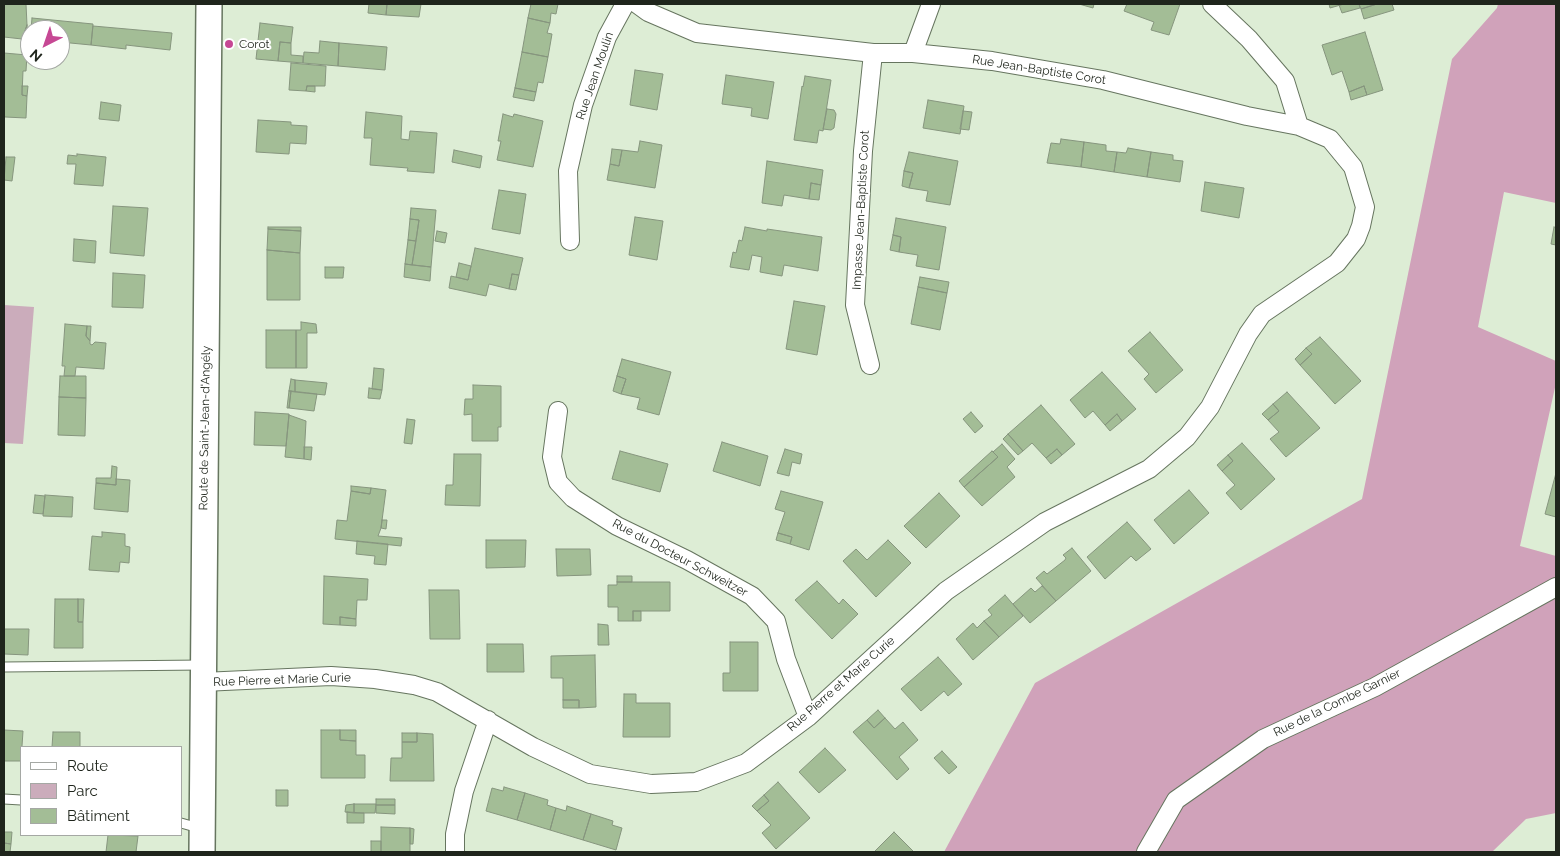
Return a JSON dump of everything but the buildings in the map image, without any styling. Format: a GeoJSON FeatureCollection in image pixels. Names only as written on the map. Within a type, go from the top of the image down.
{"type":"FeatureCollection","features":[{"type":"Feature","properties":{"kind":"main road","name":"Route de Saint-Jean-d'Angély"},"geometry":{"type":"LineString","coordinates":[[195,835],[203,674],[209,4]]}},
{"type":"Feature","properties":{"kind":"street","name":"Rue Jean Moulin"},"geometry":{"type":"LineString","coordinates":[[570,242],[568,171],[583,104],[607,37],[626,4]]}},
{"type":"Feature","properties":{"kind":"street","name":"Rue Jean-Baptiste Corot"},"geometry":{"type":"LineString","coordinates":[[637,4],[648,12],[697,33],[873,53],[914,53],[992,61],[1103,80],[1247,116],[1299,126],[1330,139],[1354,167],[1365,207],[1356,238]]}},
{"type":"Feature","properties":{"kind":"street"},"geometry":{"type":"LineString","coordinates":[[914,53],[931,4]]}},
{"type":"Feature","properties":{"kind":"street"},"geometry":{"type":"LineString","coordinates":[[1212,4],[1249,39],[1285,81],[1299,126]]}},
{"type":"Feature","properties":{"kind":"street","name":"Impasse Jean-Baptiste Corot"},"geometry":{"type":"LineString","coordinates":[[870,365],[855,305],[863,151],[873,53]]}},
{"type":"Feature","properties":{"kind":"street","name":"Rue Pierre et Marie Curie"},"geometry":{"type":"LineString","coordinates":[[203,674],[375,678],[414,685],[437,692],[533,747],[590,774],[651,784],[696,782],[746,764],[808,717],[946,591],[1045,522],[1149,469],[1188,437],[1210,407],[1248,334],[1262,314],[1337,263],[1356,238]]}},
{"type":"Feature","properties":{"kind":"street","name":"Rue du Docteur Schweitzer"},"geometry":{"type":"LineString","coordinates":[[558,411],[552,456],[558,482],[573,498],[617,526],[687,560],[752,596],[776,621],[786,659],[808,717]]}},
{"type":"Feature","properties":{"kind":"street","name":"Rue de la Combe Garnier"},"geometry":{"type":"LineString","coordinates":[[1146,852],[1176,800],[1264,739],[1375,687],[1556,587]]}},
{"type":"Feature","properties":{"kind":"street"},"geometry":{"type":"LineString","coordinates":[[455,852],[455,834],[464,791],[488,720]]}},
{"type":"Feature","properties":{"kind":"lane"},"geometry":{"type":"LineString","coordinates":[[4,667],[203,674]]}},
{"type":"Feature","properties":{"kind":"lane"},"geometry":{"type":"LineString","coordinates":[[4,799],[20,800]]}},
{"type":"Feature","properties":{"kind":"green space"},"geometry":{"type":"Polygon","coordinates":[[[4,305],[34,307],[23,444],[4,443],[4,305]]]}},
{"type":"Feature","properties":{"kind":"shaded area"},"geometry":{"type":"Polygon","coordinates":[[[1498,4],[1556,4],[1556,203],[1504,192],[1478,327],[1556,361],[1556,383],[1520,546],[1556,556],[1556,813],[1526,819],[1492,852],[944,852],[1035,683],[1362,499],[1452,59],[1497,8],[1498,4]]]}},
{"type":"Feature","properties":{"kind":"place","name":"Corot"},"geometry":{"type":"Point","coordinates":[229,44]}}]}
